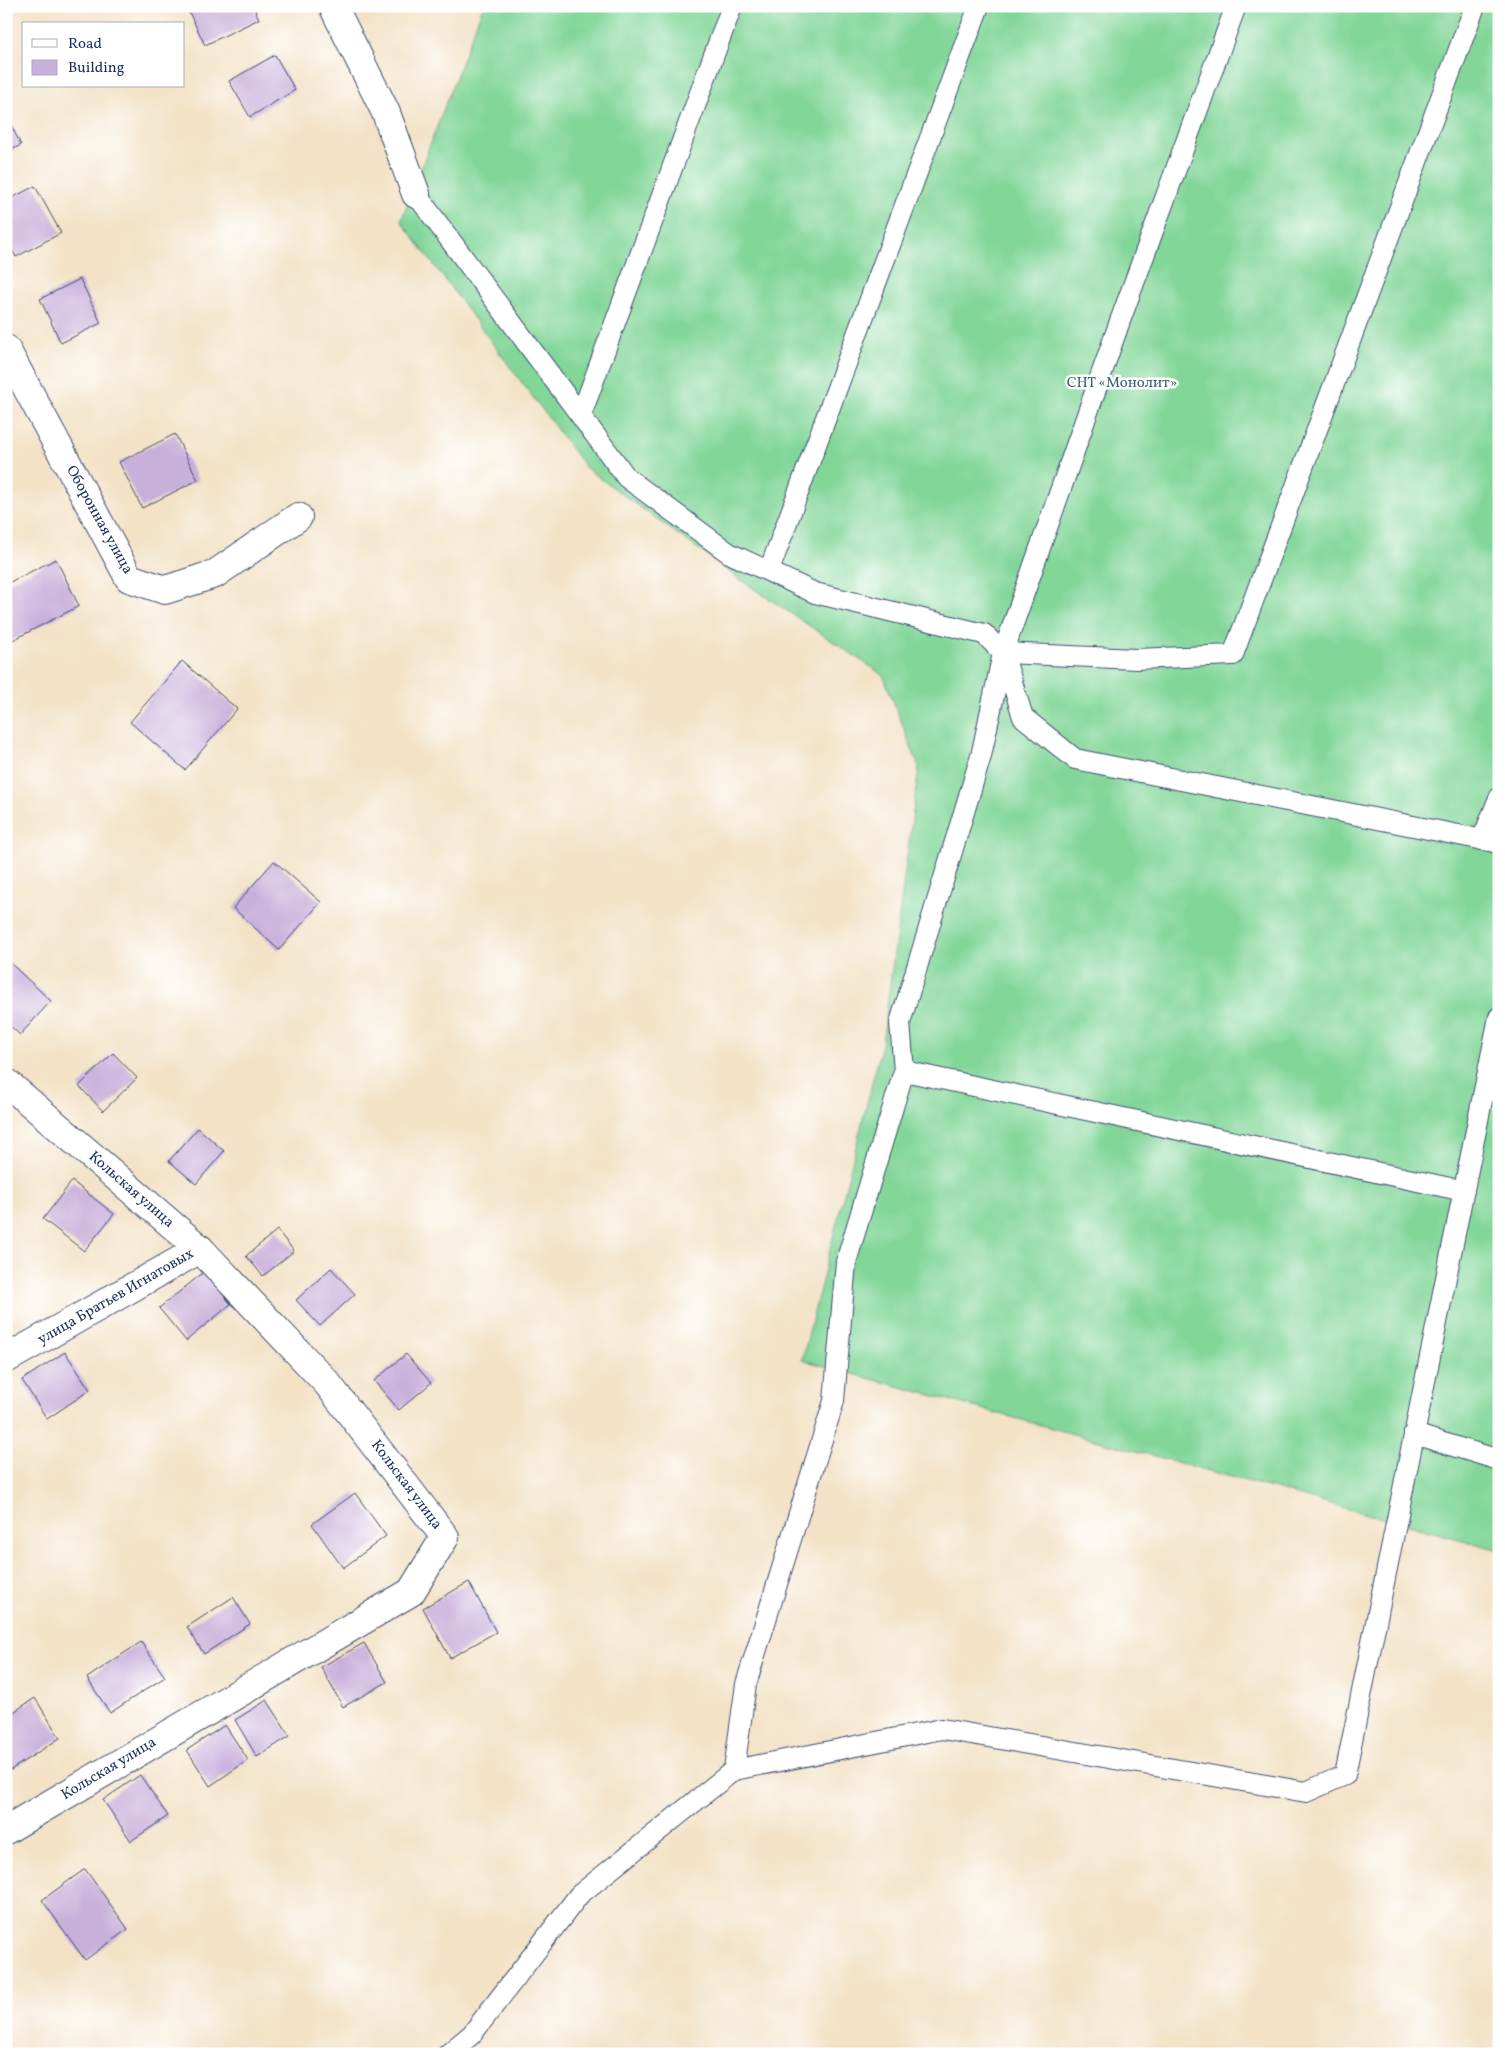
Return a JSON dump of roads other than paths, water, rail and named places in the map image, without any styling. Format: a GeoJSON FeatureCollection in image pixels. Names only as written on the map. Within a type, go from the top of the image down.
{"type":"FeatureCollection","features":[{"type":"Feature","properties":{"kind":"street"},"geometry":{"type":"LineString","coordinates":[[333,6],[386,113],[416,194]]}},
{"type":"Feature","properties":{"kind":"street","name":"Оборонная улица"},"geometry":{"type":"LineString","coordinates":[[6,349],[128,578],[165,590],[215,574],[298,517]]}},
{"type":"Feature","properties":{"kind":"street","name":"Кольская улица"},"geometry":{"type":"LineString","coordinates":[[6,1082],[200,1249],[327,1383],[445,1537],[411,1592],[6,1830]]}},
{"type":"Feature","properties":{"kind":"street","name":"улица Братьев Игнатовых"},"geometry":{"type":"LineString","coordinates":[[6,1359],[200,1249]]}},
{"type":"Feature","properties":{"kind":"lane"},"geometry":{"type":"LineString","coordinates":[[581,415],[732,6]]}},
{"type":"Feature","properties":{"kind":"lane"},"geometry":{"type":"LineString","coordinates":[[769,571],[979,6]]}},
{"type":"Feature","properties":{"kind":"lane"},"geometry":{"type":"LineString","coordinates":[[734,1770],[746,1684],[834,1401],[846,1262],[904,1071],[900,1023],[981,756],[1002,653],[1236,6]]}},
{"type":"Feature","properties":{"kind":"lane"},"geometry":{"type":"LineString","coordinates":[[1002,653],[1136,659],[1233,654],[1475,6]]}},
{"type":"Feature","properties":{"kind":"lane"},"geometry":{"type":"LineString","coordinates":[[416,194],[627,478],[729,553],[815,593],[984,634],[1002,653],[1023,717],[1075,759],[1491,842],[1499,798]]}},
{"type":"Feature","properties":{"kind":"lane"},"geometry":{"type":"LineString","coordinates":[[448,2054],[472,2034],[579,1895],[734,1770],[942,1729],[1306,1792],[1345,1775],[1464,1191],[1491,1097],[1499,1017]]}},
{"type":"Feature","properties":{"kind":"lane"},"geometry":{"type":"LineString","coordinates":[[904,1071],[1464,1191]]}},
{"type":"Feature","properties":{"kind":"lane"},"geometry":{"type":"LineString","coordinates":[[1414,1434],[1499,1460]]}},
{"type":"Feature","properties":{"kind":"park label","name":"СНТ «Монолит»"},"geometry":{"type":"Point","coordinates":[1122,383]}}]}
